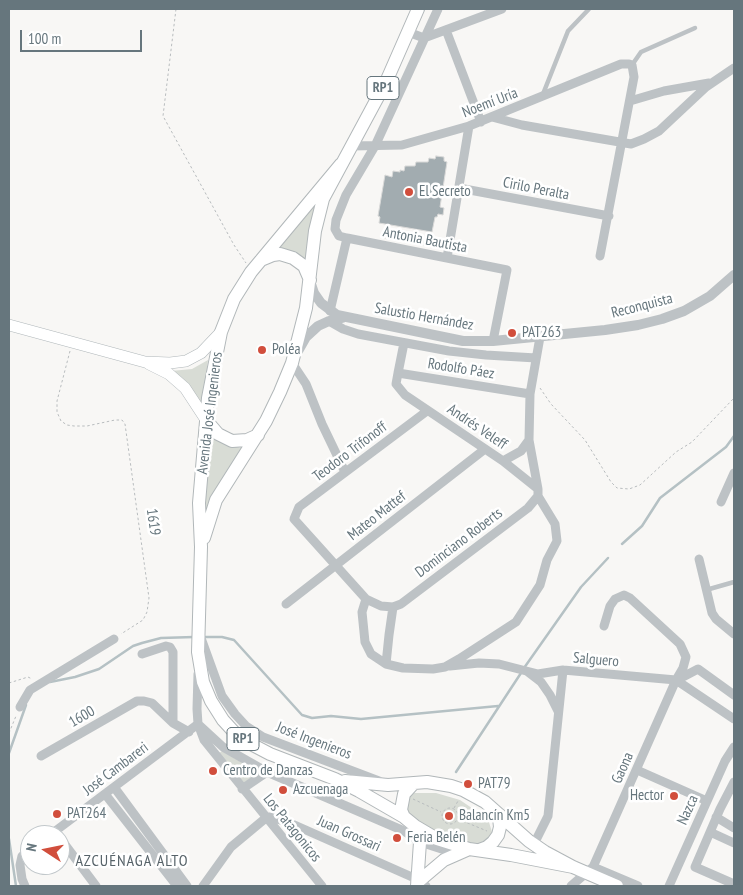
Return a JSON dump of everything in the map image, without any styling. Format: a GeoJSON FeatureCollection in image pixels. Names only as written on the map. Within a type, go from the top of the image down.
{"type":"FeatureCollection","features":[{"type":"Feature","properties":{"kind":"main road","name":"RP1"},"geometry":{"type":"LineString","coordinates":[[261,260],[340,164],[352,146],[386,82],[418,9]]}},
{"type":"Feature","properties":{"kind":"main road","name":"Avenida José Ingenieros"},"geometry":{"type":"LineString","coordinates":[[201,547],[216,500],[258,435],[280,392],[292,363],[303,322],[310,280],[315,230],[320,209],[325,193],[340,164]]}},
{"type":"Feature","properties":{"kind":"main road"},"geometry":{"type":"LineString","coordinates":[[261,260],[267,256],[280,254],[293,258],[304,266],[310,280]]}},
{"type":"Feature","properties":{"kind":"main road","name":"Avenida José Ingenieros"},"geometry":{"type":"LineString","coordinates":[[261,260],[234,299],[221,332],[206,420],[199,503],[201,547],[198,652],[200,671],[207,693],[217,712],[234,732],[259,749],[335,779],[404,817],[437,839],[474,850],[590,870],[617,886]]}},
{"type":"Feature","properties":{"kind":"main road"},"geometry":{"type":"LineString","coordinates":[[9,325],[146,362],[169,374],[185,388],[206,420],[218,434],[232,441],[247,440],[258,435]]}},
{"type":"Feature","properties":{"kind":"main road"},"geometry":{"type":"LineString","coordinates":[[146,362],[170,363],[186,360],[201,354],[221,332]]}},
{"type":"Feature","properties":{"kind":"main road","name":"Avenida José Ingenieros"},"geometry":{"type":"LineString","coordinates":[[335,779],[388,785],[414,782],[439,783],[463,790],[485,802],[534,844],[572,867]]}},
{"type":"Feature","properties":{"kind":"main road"},"geometry":{"type":"LineString","coordinates":[[404,817],[401,810],[404,794],[414,782]]}},
{"type":"Feature","properties":{"kind":"main road"},"geometry":{"type":"LineString","coordinates":[[415,826],[420,842],[417,875],[421,885],[444,860],[457,854],[487,847],[494,842],[500,827],[499,818],[495,810]]}},
{"type":"Feature","properties":{"kind":"street"},"geometry":{"type":"LineString","coordinates":[[345,472],[322,424],[306,384],[292,363],[306,337],[329,316],[343,237],[334,229],[340,209],[346,195],[375,146],[438,9]]}},
{"type":"Feature","properties":{"kind":"street"},"geometry":{"type":"LineString","coordinates":[[408,32],[424,38],[502,9]]}},
{"type":"Feature","properties":{"kind":"street"},"geometry":{"type":"LineString","coordinates":[[446,30],[481,122]]}},
{"type":"Feature","properties":{"kind":"street","name":"Noemí Uría"},"geometry":{"type":"LineString","coordinates":[[352,146],[402,145],[470,126],[621,64],[632,65]]}},
{"type":"Feature","properties":{"kind":"street"},"geometry":{"type":"LineString","coordinates":[[600,256],[630,101],[634,77],[632,65]]}},
{"type":"Feature","properties":{"kind":"street"},"geometry":{"type":"LineString","coordinates":[[492,117],[522,125],[631,144],[659,130],[712,83],[734,68]]}},
{"type":"Feature","properties":{"kind":"street"},"geometry":{"type":"LineString","coordinates":[[630,101],[664,91],[712,83]]}},
{"type":"Feature","properties":{"kind":"street"},"geometry":{"type":"LineString","coordinates":[[447,258],[470,126]]}},
{"type":"Feature","properties":{"kind":"street","name":"Cirilo Peralta"},"geometry":{"type":"LineString","coordinates":[[459,188],[609,216]]}},
{"type":"Feature","properties":{"kind":"street","name":"Antonia Bautista"},"geometry":{"type":"LineString","coordinates":[[343,237],[507,270],[493,341]]}},
{"type":"Feature","properties":{"kind":"street","name":"Reconquista"},"geometry":{"type":"LineString","coordinates":[[605,330],[638,326],[684,311],[710,296],[734,275]]}},
{"type":"Feature","properties":{"kind":"street"},"geometry":{"type":"LineString","coordinates":[[310,280],[318,300],[329,316],[343,330],[404,343],[486,356],[536,358]]}},
{"type":"Feature","properties":{"kind":"street","name":"Salustio Hernández"},"geometry":{"type":"LineString","coordinates":[[329,316],[463,341],[493,341],[605,330]]}},
{"type":"Feature","properties":{"kind":"street"},"geometry":{"type":"LineString","coordinates":[[444,667],[516,622],[540,585],[546,560],[556,541],[555,524],[538,492],[529,440],[530,394],[540,337]]}},
{"type":"Feature","properties":{"kind":"street"},"geometry":{"type":"LineString","coordinates":[[398,373],[404,343]]}},
{"type":"Feature","properties":{"kind":"street","name":"Andrés Veleff"},"geometry":{"type":"LineString","coordinates":[[398,373],[396,384],[405,395],[503,461],[538,492]]}},
{"type":"Feature","properties":{"kind":"street","name":"Rodolfo Páez"},"geometry":{"type":"LineString","coordinates":[[398,373],[530,394]]}},
{"type":"Feature","properties":{"kind":"street","name":"Teodoro Trifonoff"},"geometry":{"type":"LineString","coordinates":[[336,566],[294,519],[299,507],[427,411]]}},
{"type":"Feature","properties":{"kind":"street"},"geometry":{"type":"LineString","coordinates":[[503,461],[521,451],[529,440]]}},
{"type":"Feature","properties":{"kind":"street","name":"Mateo Mattef"},"geometry":{"type":"LineString","coordinates":[[286,604],[485,449]]}},
{"type":"Feature","properties":{"kind":"street"},"geometry":{"type":"LineString","coordinates":[[721,502],[734,473]]}},
{"type":"Feature","properties":{"kind":"street","name":"Dominciano Roberts"},"geometry":{"type":"LineString","coordinates":[[394,607],[401,604],[528,508],[538,492]]}},
{"type":"Feature","properties":{"kind":"street"},"geometry":{"type":"LineString","coordinates":[[699,559],[712,613],[716,619],[734,634]]}},
{"type":"Feature","properties":{"kind":"street"},"geometry":{"type":"LineString","coordinates":[[336,566],[366,599],[382,606],[394,607],[388,635],[386,664]]}},
{"type":"Feature","properties":{"kind":"street","name":"Gaona"},"geometry":{"type":"LineString","coordinates":[[590,870],[683,668],[686,656],[680,644],[630,598],[624,595],[615,598],[610,606],[604,626]]}},
{"type":"Feature","properties":{"kind":"street"},"geometry":{"type":"LineString","coordinates":[[366,599],[362,612],[365,642],[372,654],[386,664]]}},
{"type":"Feature","properties":{"kind":"street","name":"José Ingenieros"},"geometry":{"type":"LineString","coordinates":[[199,633],[222,696],[246,726],[263,737],[388,785]]}},
{"type":"Feature","properties":{"kind":"street"},"geometry":{"type":"LineString","coordinates":[[20,707],[30,690],[114,639]]}},
{"type":"Feature","properties":{"kind":"street"},"geometry":{"type":"LineString","coordinates":[[142,654],[166,646],[173,652],[173,723],[189,732]]}},
{"type":"Feature","properties":{"kind":"street","name":"Los Patagonicos"},"geometry":{"type":"LineString","coordinates":[[198,652],[198,724],[204,740],[322,886]]}},
{"type":"Feature","properties":{"kind":"street","name":"Salguero"},"geometry":{"type":"LineString","coordinates":[[386,664],[417,669],[479,662],[499,664],[538,674],[563,670],[676,680],[734,719]]}},
{"type":"Feature","properties":{"kind":"street"},"geometry":{"type":"LineString","coordinates":[[676,680],[698,669],[734,695]]}},
{"type":"Feature","properties":{"kind":"street"},"geometry":{"type":"LineString","coordinates":[[534,844],[548,816],[563,670]]}},
{"type":"Feature","properties":{"kind":"street"},"geometry":{"type":"LineString","coordinates":[[527,671],[541,682],[558,711]]}},
{"type":"Feature","properties":{"kind":"street","name":"1600"},"geometry":{"type":"LineString","coordinates":[[41,756],[137,701],[152,703],[173,723]]}},
{"type":"Feature","properties":{"kind":"street"},"geometry":{"type":"LineString","coordinates":[[198,724],[222,747],[267,772],[404,831],[420,842],[457,854]]}},
{"type":"Feature","properties":{"kind":"street","name":"José Cambareri"},"geometry":{"type":"LineString","coordinates":[[68,825],[114,787],[198,724]]}},
{"type":"Feature","properties":{"kind":"street","name":"Nazca"},"geometry":{"type":"LineString","coordinates":[[669,886],[725,760],[734,746]]}},
{"type":"Feature","properties":{"kind":"street"},"geometry":{"type":"LineString","coordinates":[[637,770],[706,801]]}},
{"type":"Feature","properties":{"kind":"street"},"geometry":{"type":"LineString","coordinates":[[242,789],[267,772]]}},
{"type":"Feature","properties":{"kind":"street"},"geometry":{"type":"LineString","coordinates":[[734,782],[716,817],[695,867],[734,884]]}},
{"type":"Feature","properties":{"kind":"street"},"geometry":{"type":"LineString","coordinates":[[114,787],[187,886]]}},
{"type":"Feature","properties":{"kind":"street"},"geometry":{"type":"LineString","coordinates":[[106,794],[177,886]]}},
{"type":"Feature","properties":{"kind":"street"},"geometry":{"type":"LineString","coordinates":[[203,886],[231,847],[267,817]]}},
{"type":"Feature","properties":{"kind":"street","name":"Juan Grossari"},"geometry":{"type":"LineString","coordinates":[[267,817],[290,823],[412,877],[421,885]]}},
{"type":"Feature","properties":{"kind":"street"},"geometry":{"type":"LineString","coordinates":[[716,817],[734,828]]}},
{"type":"Feature","properties":{"kind":"street"},"geometry":{"type":"LineString","coordinates":[[710,832],[734,843]]}},
{"type":"Feature","properties":{"kind":"street"},"geometry":{"type":"LineString","coordinates":[[70,853],[96,886]]}},
{"type":"Feature","properties":{"kind":"street"},"geometry":{"type":"LineString","coordinates":[[571,886],[590,870],[638,886]]}},
{"type":"Feature","properties":{"kind":"lane"},"geometry":{"type":"LineString","coordinates":[[542,98],[568,31],[589,9]]}},
{"type":"Feature","properties":{"kind":"lane"},"geometry":{"type":"LineString","coordinates":[[632,65],[641,52],[695,28]]}},
{"type":"Feature","properties":{"kind":"lane"},"geometry":{"type":"LineString","coordinates":[[706,590],[734,582]]}},
{"type":"Feature","properties":{"kind":"path"},"geometry":{"type":"LineString","coordinates":[[176,9],[163,116],[234,245],[251,272]]}},
{"type":"Feature","properties":{"kind":"path","name":"1619"},"geometry":{"type":"LineString","coordinates":[[72,342],[57,401],[57,412],[61,421],[67,425],[87,426],[122,420],[125,424],[146,568],[149,598],[147,612],[143,620],[114,639]]}},
{"type":"Feature","properties":{"kind":"path"},"geometry":{"type":"LineString","coordinates":[[533,378],[551,404],[585,440],[611,482],[617,488],[629,489],[640,485],[676,452],[692,442],[734,398]]}},
{"type":"Feature","properties":{"kind":"path"},"geometry":{"type":"LineString","coordinates":[[9,683],[28,678],[41,684]]}},
{"type":"Feature","properties":{"kind":"path"},"geometry":{"type":"LineString","coordinates":[[9,733],[20,707]]}},
{"type":"Feature","properties":{"kind":"path"},"geometry":{"type":"LineString","coordinates":[[404,794],[442,812]]}},
{"type":"Feature","properties":{"kind":"path"},"geometry":{"type":"LineString","coordinates":[[447,808],[454,809],[457,813],[457,819],[452,824],[445,823],[442,819],[442,812],[447,808]]}},
{"type":"Feature","properties":{"kind":"path"},"geometry":{"type":"LineString","coordinates":[[457,819],[498,835]]}},
{"type":"Feature","properties":{"kind":"shaded area"},"geometry":{"type":"Polygon","coordinates":[[[322,192],[308,263],[271,254],[322,192]]]}},
{"type":"Feature","properties":{"kind":"shaded area"},"geometry":{"type":"Polygon","coordinates":[[[384,232],[436,242],[435,248],[383,238],[384,232]]]}},
{"type":"Feature","properties":{"kind":"shaded area"},"geometry":{"type":"Polygon","coordinates":[[[208,360],[203,409],[171,371],[192,369],[208,360]]]}},
{"type":"Feature","properties":{"kind":"shaded area"},"geometry":{"type":"Polygon","coordinates":[[[210,434],[228,446],[245,448],[201,523],[210,434]]]}},
{"type":"Feature","properties":{"kind":"shaded area"},"geometry":{"type":"Polygon","coordinates":[[[222,751],[258,772],[258,774],[242,782],[219,753],[222,751]]]}},
{"type":"Feature","properties":{"kind":"shaded area"},"geometry":{"type":"Polygon","coordinates":[[[414,793],[436,793],[460,800],[488,819],[492,832],[487,841],[471,846],[424,829],[405,812],[406,801],[414,793]]]}},
{"type":"Feature","properties":{"kind":"building","name":"El Secreto"},"geometry":{"type":"Polygon","coordinates":[[[436,156],[444,157],[444,161],[447,162],[440,207],[444,208],[443,215],[438,214],[435,217],[432,232],[379,223],[380,217],[378,216],[385,175],[392,177],[393,171],[404,171],[405,166],[415,166],[416,162],[428,162],[429,158],[435,159],[436,156]]]}},
{"type":"Feature","properties":{"kind":"waterway"},"geometry":{"type":"LineString","coordinates":[[622,544],[642,526],[660,498],[726,447],[734,436]]}},
{"type":"Feature","properties":{"kind":"waterway"},"geometry":{"type":"LineString","coordinates":[[524,668],[581,587],[608,558]]}},
{"type":"Feature","properties":{"kind":"waterway"},"geometry":{"type":"LineString","coordinates":[[50,682],[75,677],[99,669],[133,646],[142,643],[161,638],[194,637]]}},
{"type":"Feature","properties":{"kind":"waterway"},"geometry":{"type":"LineString","coordinates":[[202,637],[222,637],[234,640],[302,715],[312,718],[331,716],[361,719],[498,706]]}},
{"type":"Feature","properties":{"kind":"waterway"},"geometry":{"type":"LineString","coordinates":[[456,772],[521,673]]}},
{"type":"Feature","properties":{"kind":"waterway"},"geometry":{"type":"LineString","coordinates":[[9,753],[26,705]]}},
{"type":"Feature","properties":{"kind":"waterway"},"geometry":{"type":"LineString","coordinates":[[9,839],[16,886]]}},
{"type":"Feature","properties":{"kind":"place","name":"El Secreto"},"geometry":{"type":"Point","coordinates":[409,192]}},
{"type":"Feature","properties":{"kind":"place","name":"PAT263"},"geometry":{"type":"Point","coordinates":[512,333]}},
{"type":"Feature","properties":{"kind":"place","name":"Poléa"},"geometry":{"type":"Point","coordinates":[262,350]}},
{"type":"Feature","properties":{"kind":"place","name":"Centro de Danzas"},"geometry":{"type":"Point","coordinates":[213,771]}},
{"type":"Feature","properties":{"kind":"place","name":"PAT79"},"geometry":{"type":"Point","coordinates":[468,784]}},
{"type":"Feature","properties":{"kind":"place","name":"Azcuenaga"},"geometry":{"type":"Point","coordinates":[283,790]}},
{"type":"Feature","properties":{"kind":"place","name":"Hector"},"geometry":{"type":"Point","coordinates":[674,796]}},
{"type":"Feature","properties":{"kind":"place","name":"PAT264"},"geometry":{"type":"Point","coordinates":[57,814]}},
{"type":"Feature","properties":{"kind":"place","name":"Balancín Km5"},"geometry":{"type":"Point","coordinates":[449,816]}},
{"type":"Feature","properties":{"kind":"place","name":"Feria Belén"},"geometry":{"type":"Point","coordinates":[397,838]}},
{"type":"Feature","properties":{"kind":"district","name":"AZCUÉNAGA ALTO"},"geometry":{"type":"Point","coordinates":[132,861]}}]}
